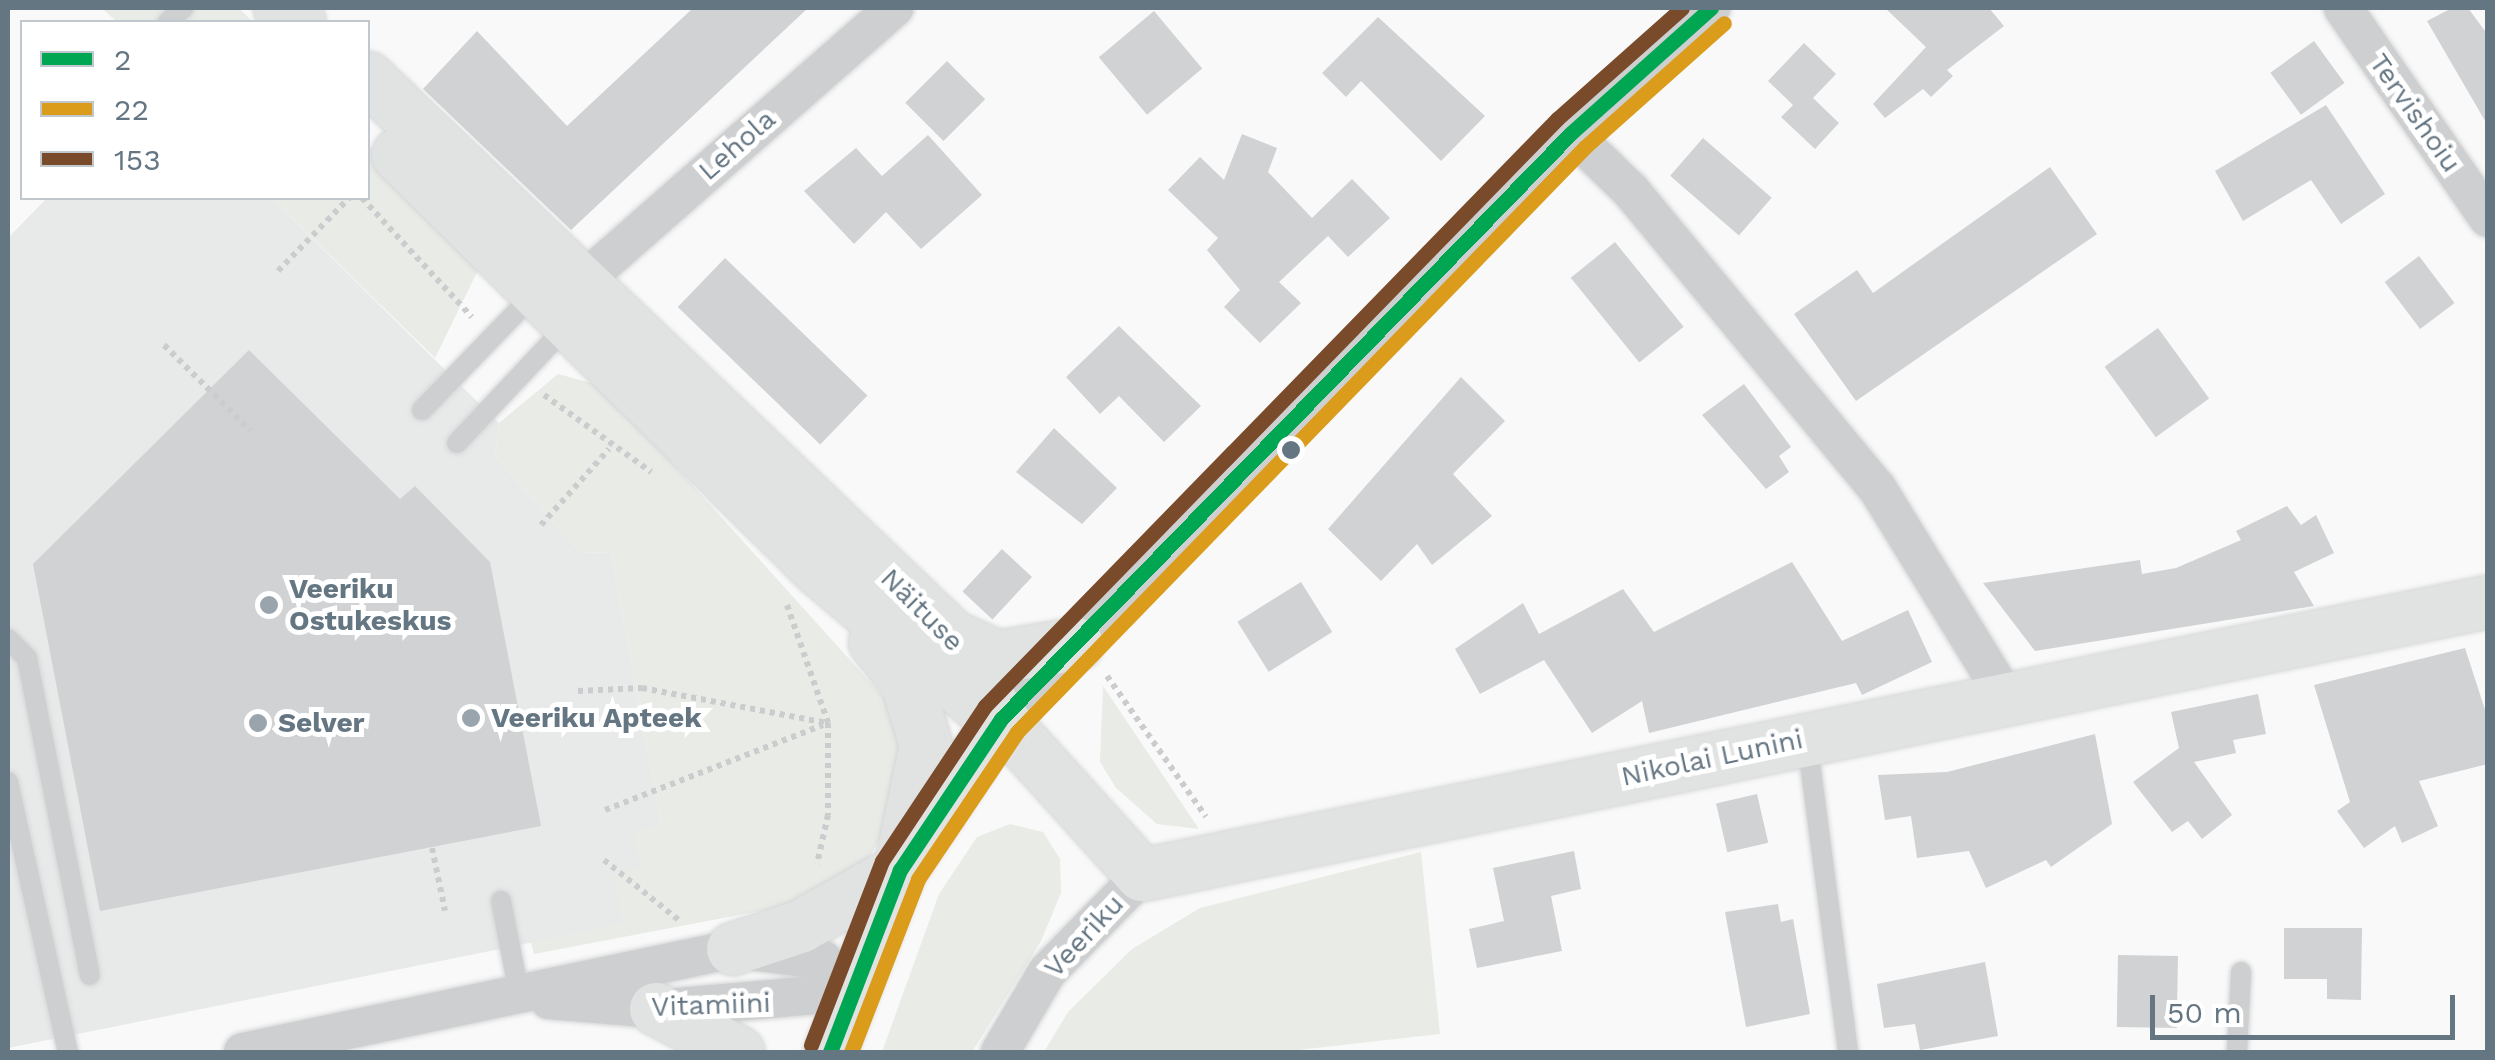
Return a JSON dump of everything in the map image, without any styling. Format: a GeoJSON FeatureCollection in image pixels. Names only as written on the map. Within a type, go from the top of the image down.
{"type":"FeatureCollection","features":[{"type":"Feature","properties":{"kind":"street","name":"Lehola"},"geometry":{"type":"LineString","coordinates":[[561,301],[894,8]]}},
{"type":"Feature","properties":{"kind":"street"},"geometry":{"type":"LineString","coordinates":[[712,939],[800,927],[900,870],[1002,720],[1094,662],[1571,133],[1711,8]]}},
{"type":"Feature","properties":{"kind":"street","name":"Tervishoiu"},"geometry":{"type":"LineString","coordinates":[[2343,8],[2488,218]]}},
{"type":"Feature","properties":{"kind":"street","name":"Näituse"},"geometry":{"type":"LineString","coordinates":[[370,80],[797,580],[962,698],[1002,720]]}},
{"type":"Feature","properties":{"kind":"street","name":"Näituse"},"geometry":{"type":"LineString","coordinates":[[370,126],[561,301],[953,637],[1002,720]]}},
{"type":"Feature","properties":{"kind":"street"},"geometry":{"type":"LineString","coordinates":[[1571,133],[1631,191],[1877,488],[2006,698]]}},
{"type":"Feature","properties":{"kind":"street"},"geometry":{"type":"LineString","coordinates":[[797,580],[907,683],[926,744],[923,793],[900,870],[830,1052]]}},
{"type":"Feature","properties":{"kind":"street","name":"Nikolai Lunini"},"geometry":{"type":"LineString","coordinates":[[1142,874],[2488,602]]}},
{"type":"Feature","properties":{"kind":"street"},"geometry":{"type":"LineString","coordinates":[[953,637],[998,656],[1094,662]]}},
{"type":"Feature","properties":{"kind":"street"},"geometry":{"type":"LineString","coordinates":[[1002,720],[1142,874]]}},
{"type":"Feature","properties":{"kind":"street","name":"Veeriku"},"geometry":{"type":"LineString","coordinates":[[1000,1052],[1047,972],[1142,874]]}},
{"type":"Feature","properties":{"kind":"street","name":"Vitamiini"},"geometry":{"type":"LineString","coordinates":[[243,1052],[520,998],[712,939],[822,960],[850,992]]}},
{"type":"Feature","properties":{"kind":"street","name":"Vitamiini"},"geometry":{"type":"LineString","coordinates":[[520,998],[656,1008],[850,992]]}},
{"type":"Feature","properties":{"kind":"street"},"geometry":{"type":"LineString","coordinates":[[656,1008],[738,1052]]}},
{"type":"Feature","properties":{"kind":"lane"},"geometry":{"type":"LineString","coordinates":[[422,410],[485,344],[561,301]]}},
{"type":"Feature","properties":{"kind":"lane"},"geometry":{"type":"LineString","coordinates":[[456,443],[522,376],[561,301]]}},
{"type":"Feature","properties":{"kind":"lane"},"geometry":{"type":"LineString","coordinates":[[8,639],[27,658],[90,976]]}},
{"type":"Feature","properties":{"kind":"lane"},"geometry":{"type":"LineString","coordinates":[[1807,738],[1848,1052]]}},
{"type":"Feature","properties":{"kind":"lane"},"geometry":{"type":"LineString","coordinates":[[8,782],[68,1052]]}},
{"type":"Feature","properties":{"kind":"lane"},"geometry":{"type":"LineString","coordinates":[[501,901],[520,998]]}},
{"type":"Feature","properties":{"kind":"lane"},"geometry":{"type":"LineString","coordinates":[[2238,1052],[2242,972]]}},
{"type":"Feature","properties":{"kind":"path"},"geometry":{"type":"LineString","coordinates":[[278,272],[347,200]]}},
{"type":"Feature","properties":{"kind":"path"},"geometry":{"type":"LineString","coordinates":[[364,200],[462,298],[485,344]]}},
{"type":"Feature","properties":{"kind":"path"},"geometry":{"type":"LineString","coordinates":[[164,344],[251,431]]}},
{"type":"Feature","properties":{"kind":"path"},"geometry":{"type":"LineString","coordinates":[[522,376],[609,449],[657,476]]}},
{"type":"Feature","properties":{"kind":"path"},"geometry":{"type":"LineString","coordinates":[[542,525],[609,449]]}},
{"type":"Feature","properties":{"kind":"path"},"geometry":{"type":"LineString","coordinates":[[797,580],[828,723],[828,815],[812,884]]}},
{"type":"Feature","properties":{"kind":"path"},"geometry":{"type":"LineString","coordinates":[[1094,662],[1213,827]]}},
{"type":"Feature","properties":{"kind":"path"},"geometry":{"type":"LineString","coordinates":[[578,691],[642,688],[828,723]]}},
{"type":"Feature","properties":{"kind":"path"},"geometry":{"type":"LineString","coordinates":[[606,810],[828,723]]}},
{"type":"Feature","properties":{"kind":"path"},"geometry":{"type":"LineString","coordinates":[[432,848],[444,911]]}},
{"type":"Feature","properties":{"kind":"path"},"geometry":{"type":"LineString","coordinates":[[604,860],[712,939]]}},
{"type":"Feature","properties":{"kind":"shaded area"},"geometry":{"type":"Polygon","coordinates":[[[102,8],[239,8],[251,20],[115,20],[102,8]]]}},
{"type":"Feature","properties":{"kind":"shaded area"},"geometry":{"type":"Polygon","coordinates":[[[370,146],[481,264],[435,358],[273,200],[370,200],[370,146]]]}},
{"type":"Feature","properties":{"kind":"shaded area"},"geometry":{"type":"Polygon","coordinates":[[[45,200],[273,200],[499,423],[495,456],[580,552],[611,553],[661,825],[624,924],[8,1048],[8,238],[45,200]]]}},
{"type":"Feature","properties":{"kind":"shaded area"},"geometry":{"type":"Polygon","coordinates":[[[558,374],[603,386],[896,711],[906,748],[898,806],[867,862],[808,902],[534,954],[531,942],[623,924],[614,874],[640,867],[633,831],[661,825],[611,553],[580,552],[495,456],[499,423],[558,374]]]}},
{"type":"Feature","properties":{"kind":"shaded area"},"geometry":{"type":"Polygon","coordinates":[[[1103,686],[1199,829],[1157,824],[1116,788],[1100,762],[1103,686]]]}},
{"type":"Feature","properties":{"kind":"shaded area"},"geometry":{"type":"Polygon","coordinates":[[[1010,824],[1043,832],[1060,859],[1061,893],[1041,941],[972,1052],[882,1052],[939,894],[977,837],[1010,824]]]}},
{"type":"Feature","properties":{"kind":"shaded area"},"geometry":{"type":"Polygon","coordinates":[[[1421,852],[1440,1034],[1280,1052],[1044,1052],[1068,1012],[1132,949],[1200,908],[1421,852]]]}},
{"type":"Feature","properties":{"kind":"building"},"geometry":{"type":"Polygon","coordinates":[[[693,8],[808,8],[571,230],[423,89],[477,31],[567,126],[693,8]]]}},
{"type":"Feature","properties":{"kind":"building"},"geometry":{"type":"Polygon","coordinates":[[[1885,8],[1989,8],[2004,26],[1947,70],[1953,76],[1931,97],[1923,89],[1885,118],[1873,104],[1926,47],[1885,8]]]}},
{"type":"Feature","properties":{"kind":"building"},"geometry":{"type":"Polygon","coordinates":[[[2452,8],[2468,8],[2488,35],[2488,126],[2427,21],[2452,8]]]}},
{"type":"Feature","properties":{"kind":"building"},"geometry":{"type":"Polygon","coordinates":[[[1154,11],[1202,68],[1147,115],[1099,57],[1154,11]]]}},
{"type":"Feature","properties":{"kind":"building"},"geometry":{"type":"Polygon","coordinates":[[[1378,17],[1485,116],[1441,161],[1361,81],[1346,97],[1322,73],[1378,17]]]}},
{"type":"Feature","properties":{"kind":"building"},"geometry":{"type":"Polygon","coordinates":[[[2314,41],[2345,83],[2301,115],[2270,73],[2314,41]]]}},
{"type":"Feature","properties":{"kind":"building"},"geometry":{"type":"Polygon","coordinates":[[[1804,43],[1836,74],[1813,98],[1839,123],[1815,149],[1781,117],[1793,105],[1768,81],[1804,43]]]}},
{"type":"Feature","properties":{"kind":"building"},"geometry":{"type":"Polygon","coordinates":[[[947,61],[985,99],[943,141],[905,103],[947,61]]]}},
{"type":"Feature","properties":{"kind":"building"},"geometry":{"type":"Polygon","coordinates":[[[2326,105],[2385,194],[2341,224],[2311,180],[2243,221],[2215,171],[2326,105]]]}},
{"type":"Feature","properties":{"kind":"building"},"geometry":{"type":"Polygon","coordinates":[[[1242,134],[1277,148],[1268,172],[1312,218],[1352,179],[1390,218],[1348,257],[1328,236],[1279,282],[1301,303],[1260,343],[1224,307],[1240,290],[1207,250],[1218,238],[1168,190],[1200,157],[1224,180],[1242,134]]]}},
{"type":"Feature","properties":{"kind":"building"},"geometry":{"type":"Polygon","coordinates":[[[928,135],[982,195],[921,249],[886,212],[854,244],[804,191],[856,148],[882,176],[928,135]]]}},
{"type":"Feature","properties":{"kind":"building"},"geometry":{"type":"Polygon","coordinates":[[[1703,138],[1772,198],[1739,235],[1670,176],[1703,138]]]}},
{"type":"Feature","properties":{"kind":"building"},"geometry":{"type":"Polygon","coordinates":[[[2050,167],[2097,234],[1856,401],[1794,314],[1857,270],[1873,293],[2050,167]]]}},
{"type":"Feature","properties":{"kind":"building"},"geometry":{"type":"Polygon","coordinates":[[[1615,242],[1684,327],[1639,363],[1571,278],[1615,242]]]}},
{"type":"Feature","properties":{"kind":"building"},"geometry":{"type":"Polygon","coordinates":[[[2419,256],[2455,303],[2420,329],[2385,282],[2419,256]]]}},
{"type":"Feature","properties":{"kind":"building"},"geometry":{"type":"Polygon","coordinates":[[[725,258],[867,396],[820,444],[678,307],[725,258]]]}},
{"type":"Feature","properties":{"kind":"building"},"geometry":{"type":"Polygon","coordinates":[[[1119,326],[1201,406],[1164,442],[1119,396],[1100,414],[1066,377],[1119,326]]]}},
{"type":"Feature","properties":{"kind":"building"},"geometry":{"type":"Polygon","coordinates":[[[2158,328],[2209,398],[2156,437],[2105,367],[2158,328]]]}},
{"type":"Feature","properties":{"kind":"building","name":"Veeriku Ostukeskus"},"geometry":{"type":"Polygon","coordinates":[[[249,350],[400,499],[415,486],[490,562],[541,826],[100,911],[33,564],[249,350]]]}},
{"type":"Feature","properties":{"kind":"building"},"geometry":{"type":"Polygon","coordinates":[[[1461,377],[1505,421],[1453,474],[1492,516],[1432,565],[1417,544],[1381,581],[1328,529],[1461,377]]]}},
{"type":"Feature","properties":{"kind":"building"},"geometry":{"type":"Polygon","coordinates":[[[1744,384],[1791,447],[1779,456],[1789,472],[1766,489],[1702,415],[1744,384]]]}},
{"type":"Feature","properties":{"kind":"building"},"geometry":{"type":"Polygon","coordinates":[[[1054,428],[1117,488],[1082,524],[1016,472],[1054,428]]]}},
{"type":"Feature","properties":{"kind":"building"},"geometry":{"type":"Polygon","coordinates":[[[2287,506],[2301,525],[2316,515],[2334,553],[2294,572],[2314,606],[2035,651],[1983,583],[2140,560],[2142,574],[2176,568],[2241,540],[2236,531],[2287,506]]]}},
{"type":"Feature","properties":{"kind":"building"},"geometry":{"type":"Polygon","coordinates":[[[1002,549],[1032,577],[992,619],[962,591],[1002,549]]]}},
{"type":"Feature","properties":{"kind":"building"},"geometry":{"type":"Polygon","coordinates":[[[1792,562],[1842,641],[1908,610],[1932,662],[1862,695],[1856,683],[1649,733],[1642,701],[1592,733],[1544,660],[1480,694],[1455,649],[1523,603],[1539,634],[1623,589],[1654,632],[1792,562]]]}},
{"type":"Feature","properties":{"kind":"building"},"geometry":{"type":"Polygon","coordinates":[[[1301,582],[1332,632],[1269,672],[1237,622],[1301,582]]]}},
{"type":"Feature","properties":{"kind":"building"},"geometry":{"type":"Polygon","coordinates":[[[2465,648],[2488,719],[2488,764],[2419,781],[2438,826],[2402,843],[2395,826],[2364,848],[2337,811],[2350,802],[2314,685],[2465,648]]]}},
{"type":"Feature","properties":{"kind":"building"},"geometry":{"type":"Polygon","coordinates":[[[2258,694],[2266,734],[2233,740],[2236,753],[2194,762],[2232,815],[2202,839],[2188,821],[2172,832],[2133,782],[2179,748],[2171,712],[2258,694]]]}},
{"type":"Feature","properties":{"kind":"building"},"geometry":{"type":"Polygon","coordinates":[[[2095,734],[2112,824],[2051,867],[2046,860],[1986,888],[1969,851],[1917,858],[1911,816],[1885,820],[1878,775],[1947,772],[2095,734]]]}},
{"type":"Feature","properties":{"kind":"building"},"geometry":{"type":"Polygon","coordinates":[[[1757,794],[1768,843],[1727,852],[1716,803],[1757,794]]]}},
{"type":"Feature","properties":{"kind":"building"},"geometry":{"type":"Polygon","coordinates":[[[1574,851],[1581,889],[1551,896],[1562,951],[1477,968],[1469,929],[1504,921],[1493,868],[1574,851]]]}},
{"type":"Feature","properties":{"kind":"building"},"geometry":{"type":"Polygon","coordinates":[[[1778,904],[1781,922],[1793,919],[1810,1014],[1746,1027],[1725,912],[1778,904]]]}},
{"type":"Feature","properties":{"kind":"building"},"geometry":{"type":"Polygon","coordinates":[[[2284,928],[2362,928],[2361,1000],[2327,999],[2327,979],[2284,979],[2284,928]]]}},
{"type":"Feature","properties":{"kind":"building"},"geometry":{"type":"Polygon","coordinates":[[[2118,955],[2178,956],[2177,1028],[2117,1027],[2118,955]]]}},
{"type":"Feature","properties":{"kind":"building"},"geometry":{"type":"Polygon","coordinates":[[[1985,962],[1998,1036],[1920,1050],[1915,1024],[1884,1028],[1877,984],[1985,962]]]}},
{"type":"Feature","properties":{"kind":"transit line","name":"153"},"geometry":{"type":"LineString","coordinates":[[811,1045],[882,861],[985,706],[1557,119],[1682,8]]}},
{"type":"Feature","properties":{"kind":"transit line","name":"2"},"geometry":{"type":"LineString","coordinates":[[830,1052],[900,870],[1001,719],[1571,133],[1711,8]]}},
{"type":"Feature","properties":{"kind":"transit line","name":"22"},"geometry":{"type":"LineString","coordinates":[[851,1052],[918,879],[1017,732],[1585,147],[1724,23]]}},
{"type":"Feature","properties":{"kind":"place","name":"Veeriku Ostukeskus"},"geometry":{"type":"Point","coordinates":[269,605]}},
{"type":"Feature","properties":{"kind":"place","name":"Veeriku Apteek"},"geometry":{"type":"Point","coordinates":[471,718]}},
{"type":"Feature","properties":{"kind":"place","name":"Selver"},"geometry":{"type":"Point","coordinates":[258,723]}}]}
